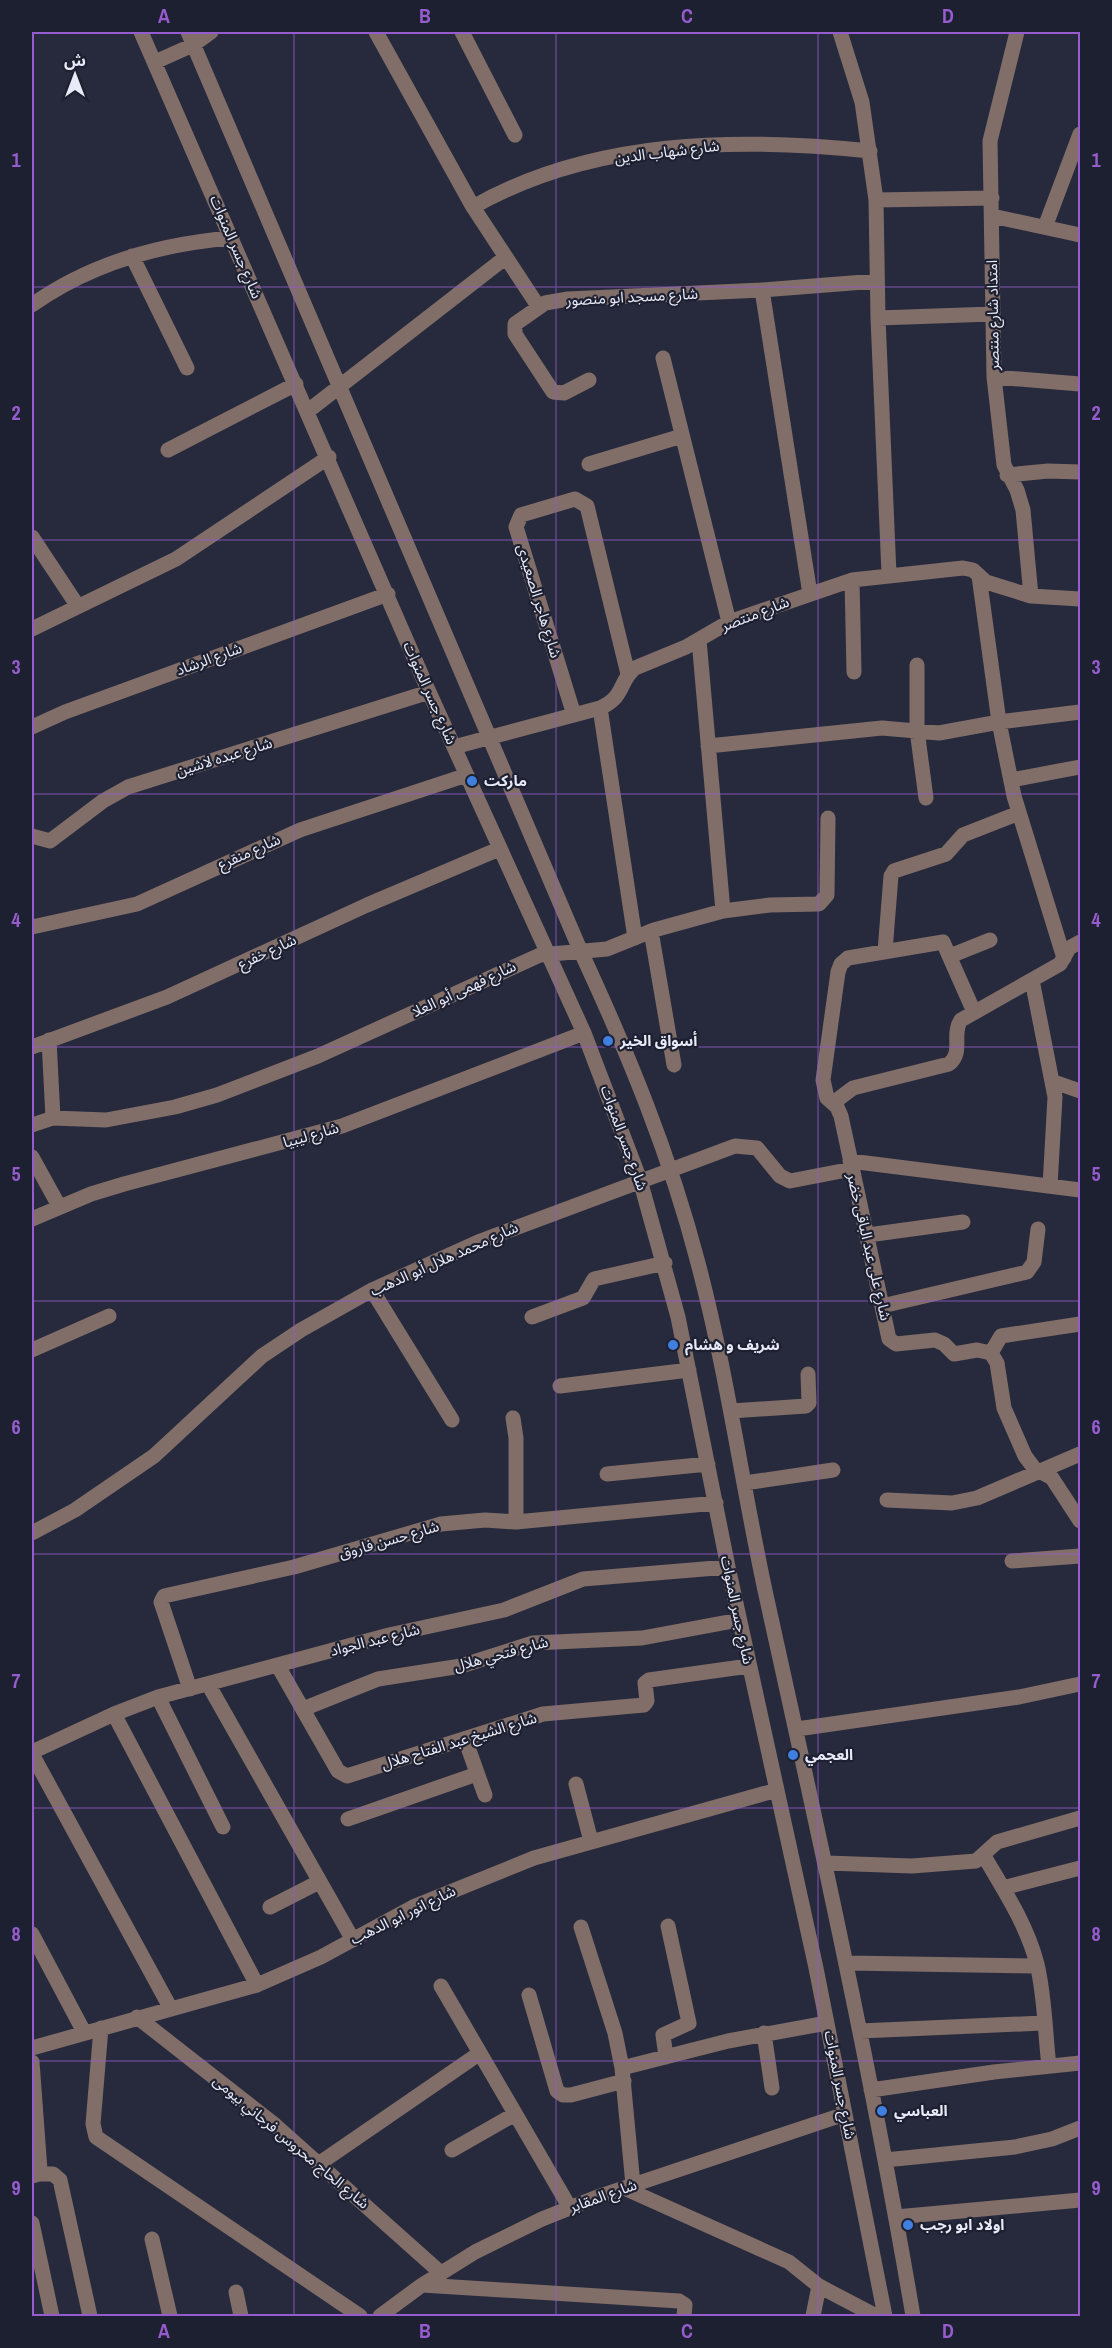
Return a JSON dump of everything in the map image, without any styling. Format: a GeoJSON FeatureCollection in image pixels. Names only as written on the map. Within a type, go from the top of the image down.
{"type":"FeatureCollection","features":[{"type":"Feature","properties":{"kind":"street","name":"شارع جسر المنوات"},"geometry":{"type":"LineString","coordinates":[[141,32],[329,457],[466,776],[584,1033],[640,1180],[665,1263],[689,1370],[739,1620],[827,2023],[885,2316]]}},
{"type":"Feature","properties":{"kind":"street"},"geometry":{"type":"LineString","coordinates":[[155,62],[191,38],[211,32]]}},
{"type":"Feature","properties":{"kind":"street"},"geometry":{"type":"LineString","coordinates":[[376,32],[473,207],[538,306]]}},
{"type":"Feature","properties":{"kind":"street"},"geometry":{"type":"LineString","coordinates":[[462,32],[515,135]]}},
{"type":"Feature","properties":{"kind":"street"},"geometry":{"type":"LineString","coordinates":[[840,32],[862,102],[876,200],[878,318],[889,574]]}},
{"type":"Feature","properties":{"kind":"street","name":"امتداد شارع منتصر"},"geometry":{"type":"LineString","coordinates":[[1017,32],[991,127],[994,377],[1002,454],[1007,475],[1021,500],[1031,596]]}},
{"type":"Feature","properties":{"kind":"street","name":"شارع جسر المنوات"},"geometry":{"type":"LineString","coordinates":[[191,38],[581,952],[640,1085],[670,1169],[698,1262],[731,1411],[759,1562],[827,1863],[913,2316]]}},
{"type":"Feature","properties":{"kind":"street"},"geometry":{"type":"LineString","coordinates":[[1045,227],[1080,134]]}},
{"type":"Feature","properties":{"kind":"street","name":"شارع شهاب الدين"},"geometry":{"type":"LineString","coordinates":[[473,207],[502,192],[565,169],[637,153],[768,142],[870,150]]}},
{"type":"Feature","properties":{"kind":"street"},"geometry":{"type":"LineString","coordinates":[[876,200],[992,198]]}},
{"type":"Feature","properties":{"kind":"street"},"geometry":{"type":"LineString","coordinates":[[992,216],[1080,235]]}},
{"type":"Feature","properties":{"kind":"street"},"geometry":{"type":"LineString","coordinates":[[32,305],[73,280],[132,256],[163,246],[232,238]]}},
{"type":"Feature","properties":{"kind":"street"},"geometry":{"type":"LineString","coordinates":[[132,256],[188,368]]}},
{"type":"Feature","properties":{"kind":"street"},"geometry":{"type":"LineString","coordinates":[[308,411],[506,257]]}},
{"type":"Feature","properties":{"kind":"street","name":"شارع مسجد ابو منصور"},"geometry":{"type":"LineString","coordinates":[[589,380],[564,393],[555,394],[514,331],[517,321],[538,306],[568,299],[762,290],[877,281]]}},
{"type":"Feature","properties":{"kind":"street"},"geometry":{"type":"LineString","coordinates":[[762,290],[810,594]]}},
{"type":"Feature","properties":{"kind":"street"},"geometry":{"type":"LineString","coordinates":[[878,318],[993,314]]}},
{"type":"Feature","properties":{"kind":"street"},"geometry":{"type":"LineString","coordinates":[[663,358],[729,622]]}},
{"type":"Feature","properties":{"kind":"street"},"geometry":{"type":"LineString","coordinates":[[994,377],[1080,384]]}},
{"type":"Feature","properties":{"kind":"street"},"geometry":{"type":"LineString","coordinates":[[168,450],[296,384]]}},
{"type":"Feature","properties":{"kind":"street"},"geometry":{"type":"LineString","coordinates":[[590,464],[682,436]]}},
{"type":"Feature","properties":{"kind":"street"},"geometry":{"type":"LineString","coordinates":[[32,629],[176,558],[329,457]]}},
{"type":"Feature","properties":{"kind":"street"},"geometry":{"type":"LineString","coordinates":[[1007,475],[1048,471],[1080,472]]}},
{"type":"Feature","properties":{"kind":"street","name":"شارع هاجر الصعيدى"},"geometry":{"type":"LineString","coordinates":[[574,715],[516,527],[521,515],[575,499],[587,506],[628,674]]}},
{"type":"Feature","properties":{"kind":"street"},"geometry":{"type":"LineString","coordinates":[[32,537],[77,605]]}},
{"type":"Feature","properties":{"kind":"street","name":"شارع منتصر"},"geometry":{"type":"LineString","coordinates":[[628,674],[644,664],[699,640],[729,622],[852,580],[889,574],[963,568],[973,570],[986,582],[1031,596],[1080,599]]}},
{"type":"Feature","properties":{"kind":"street"},"geometry":{"type":"LineString","coordinates":[[979,576],[999,722],[1011,780],[1064,958]]}},
{"type":"Feature","properties":{"kind":"street"},"geometry":{"type":"LineString","coordinates":[[852,580],[854,672]]}},
{"type":"Feature","properties":{"kind":"street","name":"شارع الرشاد"},"geometry":{"type":"LineString","coordinates":[[32,727],[65,712],[388,594]]}},
{"type":"Feature","properties":{"kind":"street"},"geometry":{"type":"LineString","coordinates":[[699,640],[723,911]]}},
{"type":"Feature","properties":{"kind":"street"},"geometry":{"type":"LineString","coordinates":[[917,666],[917,730],[926,798]]}},
{"type":"Feature","properties":{"kind":"street"},"geometry":{"type":"LineString","coordinates":[[454,747],[600,708],[616,699],[628,674]]}},
{"type":"Feature","properties":{"kind":"street","name":"شارع عبده لاشين"},"geometry":{"type":"LineString","coordinates":[[32,836],[50,841],[103,801],[128,787],[429,692]]}},
{"type":"Feature","properties":{"kind":"street"},"geometry":{"type":"LineString","coordinates":[[600,708],[635,938]]}},
{"type":"Feature","properties":{"kind":"street"},"geometry":{"type":"LineString","coordinates":[[708,746],[882,728],[939,733],[999,722],[1080,712]]}},
{"type":"Feature","properties":{"kind":"street"},"geometry":{"type":"LineString","coordinates":[[1011,780],[1080,766]]}},
{"type":"Feature","properties":{"kind":"street","name":"شارع منقرع"},"geometry":{"type":"LineString","coordinates":[[32,927],[137,904],[249,851],[300,830],[466,776]]}},
{"type":"Feature","properties":{"kind":"street"},"geometry":{"type":"LineString","coordinates":[[885,951],[891,876],[894,871],[946,854],[963,835],[1019,813]]}},
{"type":"Feature","properties":{"kind":"street","name":"شارع فهمى أبو العلا"},"geometry":{"type":"LineString","coordinates":[[32,1125],[53,1118],[106,1120],[175,1107],[217,1095],[318,1056],[533,957],[547,953],[581,952],[607,948],[651,931],[723,911],[770,905],[819,904],[825,901],[827,895],[828,818]]}},
{"type":"Feature","properties":{"kind":"street","name":"شارع خفرع"},"geometry":{"type":"LineString","coordinates":[[32,1047],[167,997],[367,905],[499,849]]}},
{"type":"Feature","properties":{"kind":"street"},"geometry":{"type":"LineString","coordinates":[[651,931],[674,1065]]}},
{"type":"Feature","properties":{"kind":"street"},"geometry":{"type":"LineString","coordinates":[[974,1012],[950,956],[990,940]]}},
{"type":"Feature","properties":{"kind":"street","name":"شارع على عبد الباقى خضر"},"geometry":{"type":"LineString","coordinates":[[950,956],[945,945],[939,941],[848,958],[839,968],[823,1080],[827,1098],[841,1116],[889,1339],[893,1343],[935,1340],[944,1344],[954,1354],[977,1350],[991,1353]]}},
{"type":"Feature","properties":{"kind":"street"},"geometry":{"type":"LineString","coordinates":[[833,1103],[853,1088],[950,1064],[956,1059],[957,1025],[974,1012],[1059,964],[1070,948],[1080,942]]}},
{"type":"Feature","properties":{"kind":"street"},"geometry":{"type":"LineString","coordinates":[[1032,980],[1054,1082],[1056,1113],[1050,1186]]}},
{"type":"Feature","properties":{"kind":"street","name":"شارع ليبيا"},"geometry":{"type":"LineString","coordinates":[[32,1219],[60,1206],[124,1184],[342,1126],[584,1033]]}},
{"type":"Feature","properties":{"kind":"street"},"geometry":{"type":"LineString","coordinates":[[49,1040],[53,1118]]}},
{"type":"Feature","properties":{"kind":"street"},"geometry":{"type":"LineString","coordinates":[[1054,1082],[1080,1092]]}},
{"type":"Feature","properties":{"kind":"street","name":"شارع محمد هلال أبو الدهب"},"geometry":{"type":"LineString","coordinates":[[32,1533],[75,1510],[154,1456],[262,1356],[301,1330],[372,1290],[478,1242],[735,1146],[757,1148],[780,1176],[790,1181],[851,1165]]}},
{"type":"Feature","properties":{"kind":"street"},"geometry":{"type":"LineString","coordinates":[[32,1157],[60,1206]]}},
{"type":"Feature","properties":{"kind":"street"},"geometry":{"type":"LineString","coordinates":[[851,1165],[1080,1190]]}},
{"type":"Feature","properties":{"kind":"street"},"geometry":{"type":"LineString","coordinates":[[868,1235],[963,1222]]}},
{"type":"Feature","properties":{"kind":"street"},"geometry":{"type":"LineString","coordinates":[[882,1306],[1027,1272],[1034,1262],[1038,1229]]}},
{"type":"Feature","properties":{"kind":"street"},"geometry":{"type":"LineString","coordinates":[[532,1317],[584,1298],[594,1279],[665,1263]]}},
{"type":"Feature","properties":{"kind":"street"},"geometry":{"type":"LineString","coordinates":[[372,1290],[452,1420]]}},
{"type":"Feature","properties":{"kind":"street"},"geometry":{"type":"LineString","coordinates":[[32,1350],[109,1316]]}},
{"type":"Feature","properties":{"kind":"street"},"geometry":{"type":"LineString","coordinates":[[1080,1324],[1005,1334],[998,1338],[991,1353],[997,1363],[1004,1408],[1029,1462],[1052,1478],[1080,1521]]}},
{"type":"Feature","properties":{"kind":"street"},"geometry":{"type":"LineString","coordinates":[[560,1386],[689,1370]]}},
{"type":"Feature","properties":{"kind":"street"},"geometry":{"type":"LineString","coordinates":[[731,1411],[806,1406],[809,1403],[808,1374]]}},
{"type":"Feature","properties":{"kind":"street"},"geometry":{"type":"LineString","coordinates":[[513,1418],[516,1438],[516,1522]]}},
{"type":"Feature","properties":{"kind":"street"},"geometry":{"type":"LineString","coordinates":[[887,1500],[952,1503],[976,1498],[1080,1454]]}},
{"type":"Feature","properties":{"kind":"street"},"geometry":{"type":"LineString","coordinates":[[607,1474],[708,1464]]}},
{"type":"Feature","properties":{"kind":"street"},"geometry":{"type":"LineString","coordinates":[[745,1483],[833,1470]]}},
{"type":"Feature","properties":{"kind":"street","name":"شارع حسن فاروق"},"geometry":{"type":"LineString","coordinates":[[190,1689],[161,1602],[164,1596],[294,1567],[441,1524],[485,1520],[516,1522],[716,1503]]}},
{"type":"Feature","properties":{"kind":"street"},"geometry":{"type":"LineString","coordinates":[[1012,1561],[1080,1556]]}},
{"type":"Feature","properties":{"kind":"street","name":"شارع عبد الجواد"},"geometry":{"type":"LineString","coordinates":[[32,1753],[114,1714],[158,1697],[389,1635],[504,1610],[584,1579],[728,1567]]}},
{"type":"Feature","properties":{"kind":"street","name":"شارع فتحي هلال"},"geometry":{"type":"LineString","coordinates":[[303,1709],[378,1679],[461,1666],[533,1643],[632,1639],[739,1620]]}},
{"type":"Feature","properties":{"kind":"street","name":"شارع الشيخ عبد الفتاح هلال"},"geometry":{"type":"LineString","coordinates":[[278,1666],[338,1771],[347,1776],[543,1714],[642,1706],[647,1703],[647,1680],[749,1666]]}},
{"type":"Feature","properties":{"kind":"street"},"geometry":{"type":"LineString","coordinates":[[208,1684],[352,1940]]}},
{"type":"Feature","properties":{"kind":"street"},"geometry":{"type":"LineString","coordinates":[[797,1729],[1019,1697],[1080,1684]]}},
{"type":"Feature","properties":{"kind":"street"},"geometry":{"type":"LineString","coordinates":[[158,1697],[223,1827]]}},
{"type":"Feature","properties":{"kind":"street"},"geometry":{"type":"LineString","coordinates":[[114,1714],[257,1985]]}},
{"type":"Feature","properties":{"kind":"street"},"geometry":{"type":"LineString","coordinates":[[465,1739],[485,1795]]}},
{"type":"Feature","properties":{"kind":"street"},"geometry":{"type":"LineString","coordinates":[[32,1753],[171,2009]]}},
{"type":"Feature","properties":{"kind":"street"},"geometry":{"type":"LineString","coordinates":[[348,1820],[477,1774]]}},
{"type":"Feature","properties":{"kind":"street"},"geometry":{"type":"LineString","coordinates":[[576,1784],[591,1841]]}},
{"type":"Feature","properties":{"kind":"street","name":"شارع انور ابو الدهب"},"geometry":{"type":"LineString","coordinates":[[32,2048],[257,1985],[352,1940],[413,1907],[473,1881],[591,1841],[777,1790]]}},
{"type":"Feature","properties":{"kind":"street"},"geometry":{"type":"LineString","coordinates":[[827,1863],[938,1865],[976,1861],[997,1842],[1080,1818]]}},
{"type":"Feature","properties":{"kind":"street"},"geometry":{"type":"LineString","coordinates":[[984,1856],[1024,1928],[1037,1966],[1049,2066]]}},
{"type":"Feature","properties":{"kind":"street"},"geometry":{"type":"LineString","coordinates":[[1002,1888],[1080,1868]]}},
{"type":"Feature","properties":{"kind":"street"},"geometry":{"type":"LineString","coordinates":[[270,1907],[320,1882]]}},
{"type":"Feature","properties":{"kind":"street"},"geometry":{"type":"LineString","coordinates":[[666,2057],[663,2035],[690,2023],[668,1926]]}},
{"type":"Feature","properties":{"kind":"street"},"geometry":{"type":"LineString","coordinates":[[581,1927],[615,2033],[623,2075],[628,2186],[789,2262],[819,2286],[876,2316]]}},
{"type":"Feature","properties":{"kind":"street"},"geometry":{"type":"LineString","coordinates":[[32,1934],[84,2032]]}},
{"type":"Feature","properties":{"kind":"street"},"geometry":{"type":"LineString","coordinates":[[847,1963],[1037,1966]]}},
{"type":"Feature","properties":{"kind":"street"},"geometry":{"type":"LineString","coordinates":[[441,1986],[570,2208]]}},
{"type":"Feature","properties":{"kind":"street"},"geometry":{"type":"LineString","coordinates":[[529,1995],[557,2091],[563,2095],[571,2095],[666,2057],[764,2033],[827,2023]]}},
{"type":"Feature","properties":{"kind":"street","name":"شارع الحاج محروس فرجاني بيومى"},"geometry":{"type":"LineString","coordinates":[[137,2017],[320,2163],[441,2273]]}},
{"type":"Feature","properties":{"kind":"street"},"geometry":{"type":"LineString","coordinates":[[860,2031],[1043,2023]]}},
{"type":"Feature","properties":{"kind":"street"},"geometry":{"type":"LineString","coordinates":[[101,2028],[93,2124],[96,2138],[360,2316]]}},
{"type":"Feature","properties":{"kind":"street"},"geometry":{"type":"LineString","coordinates":[[764,2033],[772,2088]]}},
{"type":"Feature","properties":{"kind":"street"},"geometry":{"type":"LineString","coordinates":[[320,2163],[480,2053]]}},
{"type":"Feature","properties":{"kind":"street"},"geometry":{"type":"LineString","coordinates":[[32,2062],[35,2175],[53,2174],[60,2180],[90,2316]]}},
{"type":"Feature","properties":{"kind":"street"},"geometry":{"type":"LineString","coordinates":[[871,2090],[1080,2063]]}},
{"type":"Feature","properties":{"kind":"street"},"geometry":{"type":"LineString","coordinates":[[452,2150],[515,2114]]}},
{"type":"Feature","properties":{"kind":"street","name":"شارع المقابر"},"geometry":{"type":"LineString","coordinates":[[380,2316],[441,2273],[508,2235],[570,2208],[628,2186],[845,2114]]}},
{"type":"Feature","properties":{"kind":"street"},"geometry":{"type":"LineString","coordinates":[[885,2160],[1015,2147],[1052,2139],[1080,2128]]}},
{"type":"Feature","properties":{"kind":"street"},"geometry":{"type":"LineString","coordinates":[[896,2217],[1080,2200]]}},
{"type":"Feature","properties":{"kind":"street"},"geometry":{"type":"LineString","coordinates":[[32,2223],[52,2316]]}},
{"type":"Feature","properties":{"kind":"street"},"geometry":{"type":"LineString","coordinates":[[152,2239],[170,2316]]}},
{"type":"Feature","properties":{"kind":"street"},"geometry":{"type":"LineString","coordinates":[[422,2285],[679,2301],[685,2305],[684,2316]]}},
{"type":"Feature","properties":{"kind":"street"},"geometry":{"type":"LineString","coordinates":[[813,2316],[819,2286]]}},
{"type":"Feature","properties":{"kind":"street"},"geometry":{"type":"LineString","coordinates":[[236,2292],[241,2316]]}},
{"type":"Feature","properties":{"kind":"place","name":"ماركت"},"geometry":{"type":"Point","coordinates":[472,781]}},
{"type":"Feature","properties":{"kind":"place","name":"أسواق الخير"},"geometry":{"type":"Point","coordinates":[608,1041]}},
{"type":"Feature","properties":{"kind":"place","name":"شريف و هشام"},"geometry":{"type":"Point","coordinates":[673,1345]}},
{"type":"Feature","properties":{"kind":"place","name":"العجمي"},"geometry":{"type":"Point","coordinates":[793,1755]}},
{"type":"Feature","properties":{"kind":"place","name":"العباسي"},"geometry":{"type":"Point","coordinates":[882,2111]}},
{"type":"Feature","properties":{"kind":"place","name":"اولاد ابو رجب"},"geometry":{"type":"Point","coordinates":[908,2225]}}]}
